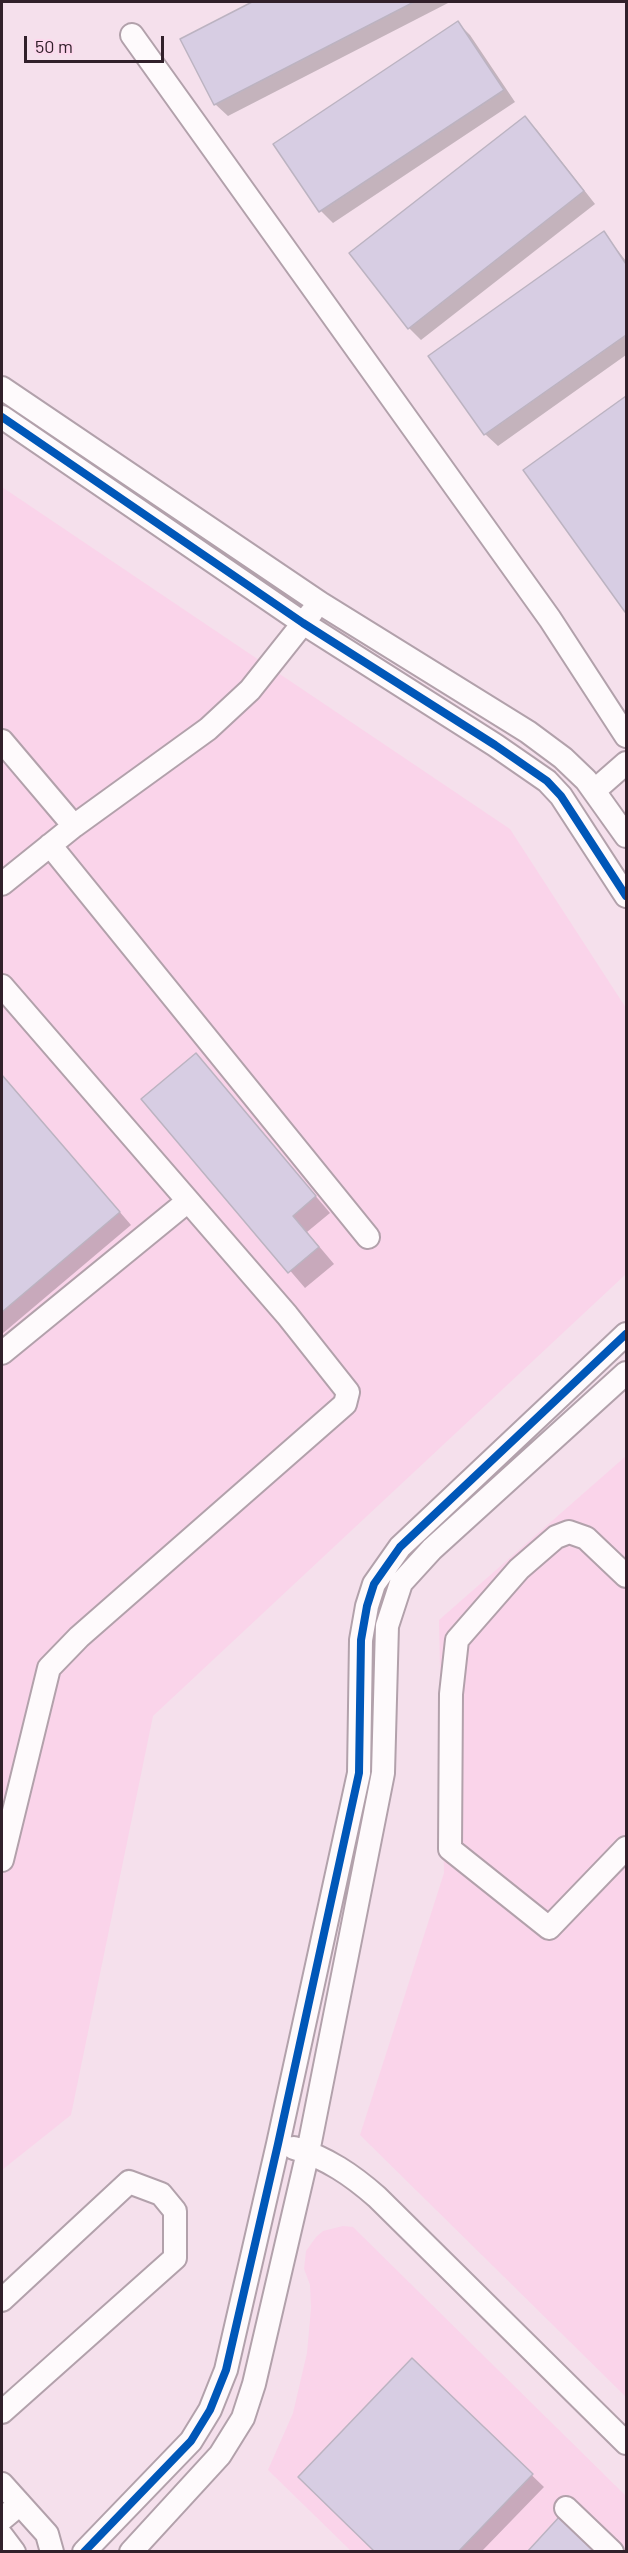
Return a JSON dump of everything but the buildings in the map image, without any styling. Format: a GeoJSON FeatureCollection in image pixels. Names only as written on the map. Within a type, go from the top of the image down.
{"type":"FeatureCollection","features":[{"type":"Feature","properties":{"kind":"street"},"geometry":{"type":"LineString","coordinates":[[132,35],[550,619],[627,736]]}},
{"type":"Feature","properties":{"kind":"street"},"geometry":{"type":"LineString","coordinates":[[2,388],[320,603],[528,732],[563,758],[594,791],[627,836]]}},
{"type":"Feature","properties":{"kind":"street"},"geometry":{"type":"LineString","coordinates":[[2,417],[303,623],[495,745],[547,781],[561,796],[627,896]]}},
{"type":"Feature","properties":{"kind":"street"},"geometry":{"type":"LineString","coordinates":[[2,884],[74,826],[208,729],[250,690],[320,603]]}},
{"type":"Feature","properties":{"kind":"street"},"geometry":{"type":"LineString","coordinates":[[2,741],[74,826]]}},
{"type":"Feature","properties":{"kind":"street"},"geometry":{"type":"LineString","coordinates":[[594,791],[627,763]]}},
{"type":"Feature","properties":{"kind":"street"},"geometry":{"type":"LineString","coordinates":[[50,845],[368,1237]]}},
{"type":"Feature","properties":{"kind":"street"},"geometry":{"type":"LineString","coordinates":[[2,1860],[49,1668],[79,1637],[345,1404],[348,1392],[287,1315],[188,1201],[6,1001]]}},
{"type":"Feature","properties":{"kind":"street"},"geometry":{"type":"LineString","coordinates":[[2,1353],[188,1201]]}},
{"type":"Feature","properties":{"kind":"street"},"geometry":{"type":"LineString","coordinates":[[84,2552],[191,2441],[210,2410],[226,2370],[279,2144],[359,1773],[361,1640],[367,1606],[374,1584],[399,1546],[627,1334]]}},
{"type":"Feature","properties":{"kind":"street"},"geometry":{"type":"LineString","coordinates":[[131,2552],[220,2456],[243,2418],[254,2384],[308,2152],[383,1773],[387,1626],[401,1583],[441,1541],[627,1373]]}},
{"type":"Feature","properties":{"kind":"street"},"geometry":{"type":"LineString","coordinates":[[627,1576],[585,1538],[569,1532],[556,1537],[519,1569],[456,1641],[451,1694],[449,1813],[450,1849],[549,1928],[627,1848]]}},
{"type":"Feature","properties":{"kind":"street"},"geometry":{"type":"LineString","coordinates":[[279,2144],[325,2159],[350,2174],[377,2197],[627,2443]]}},
{"type":"Feature","properties":{"kind":"street"},"geometry":{"type":"LineString","coordinates":[[2,2300],[129,2182],[161,2194],[175,2211],[175,2258],[2,2412]]}},
{"type":"Feature","properties":{"kind":"street"},"geometry":{"type":"LineString","coordinates":[[2,2484],[47,2534],[52,2552]]}},
{"type":"Feature","properties":{"kind":"street"},"geometry":{"type":"LineString","coordinates":[[2,2519],[20,2504]]}},
{"type":"Feature","properties":{"kind":"street"},"geometry":{"type":"LineString","coordinates":[[566,2508],[612,2552]]}},
{"type":"Feature","properties":{"kind":"street"},"geometry":{"type":"LineString","coordinates":[[2,2536],[14,2552]]}},
{"type":"Feature","properties":{"kind":"shaded area"},"geometry":{"type":"Polygon","coordinates":[[[2,487],[510,829],[626,1008],[626,1274],[153,1716],[71,2115],[2,2170],[2,487]]]}},
{"type":"Feature","properties":{"kind":"shaded area"},"geometry":{"type":"Polygon","coordinates":[[[626,1456],[626,2397],[360,2135],[444,1873],[439,1620],[626,1456]]]}},
{"type":"Feature","properties":{"kind":"shaded area"},"geometry":{"type":"Polygon","coordinates":[[[343,2226],[353,2227],[626,2496],[626,2551],[351,2551],[268,2470],[293,2413],[307,2353],[311,2308],[310,2285],[304,2269],[306,2251],[323,2231],[343,2226]]]}},
{"type":"Feature","properties":{"kind":"cycle path"},"geometry":{"type":"LineString","coordinates":[[2,417],[303,623],[495,745],[547,781],[561,796],[626,896]]}},
{"type":"Feature","properties":{"kind":"cycle path"},"geometry":{"type":"LineString","coordinates":[[84,2552],[191,2441],[210,2410],[226,2370],[359,1773],[361,1640],[367,1606],[374,1584],[400,1547],[626,1334]]}}]}
